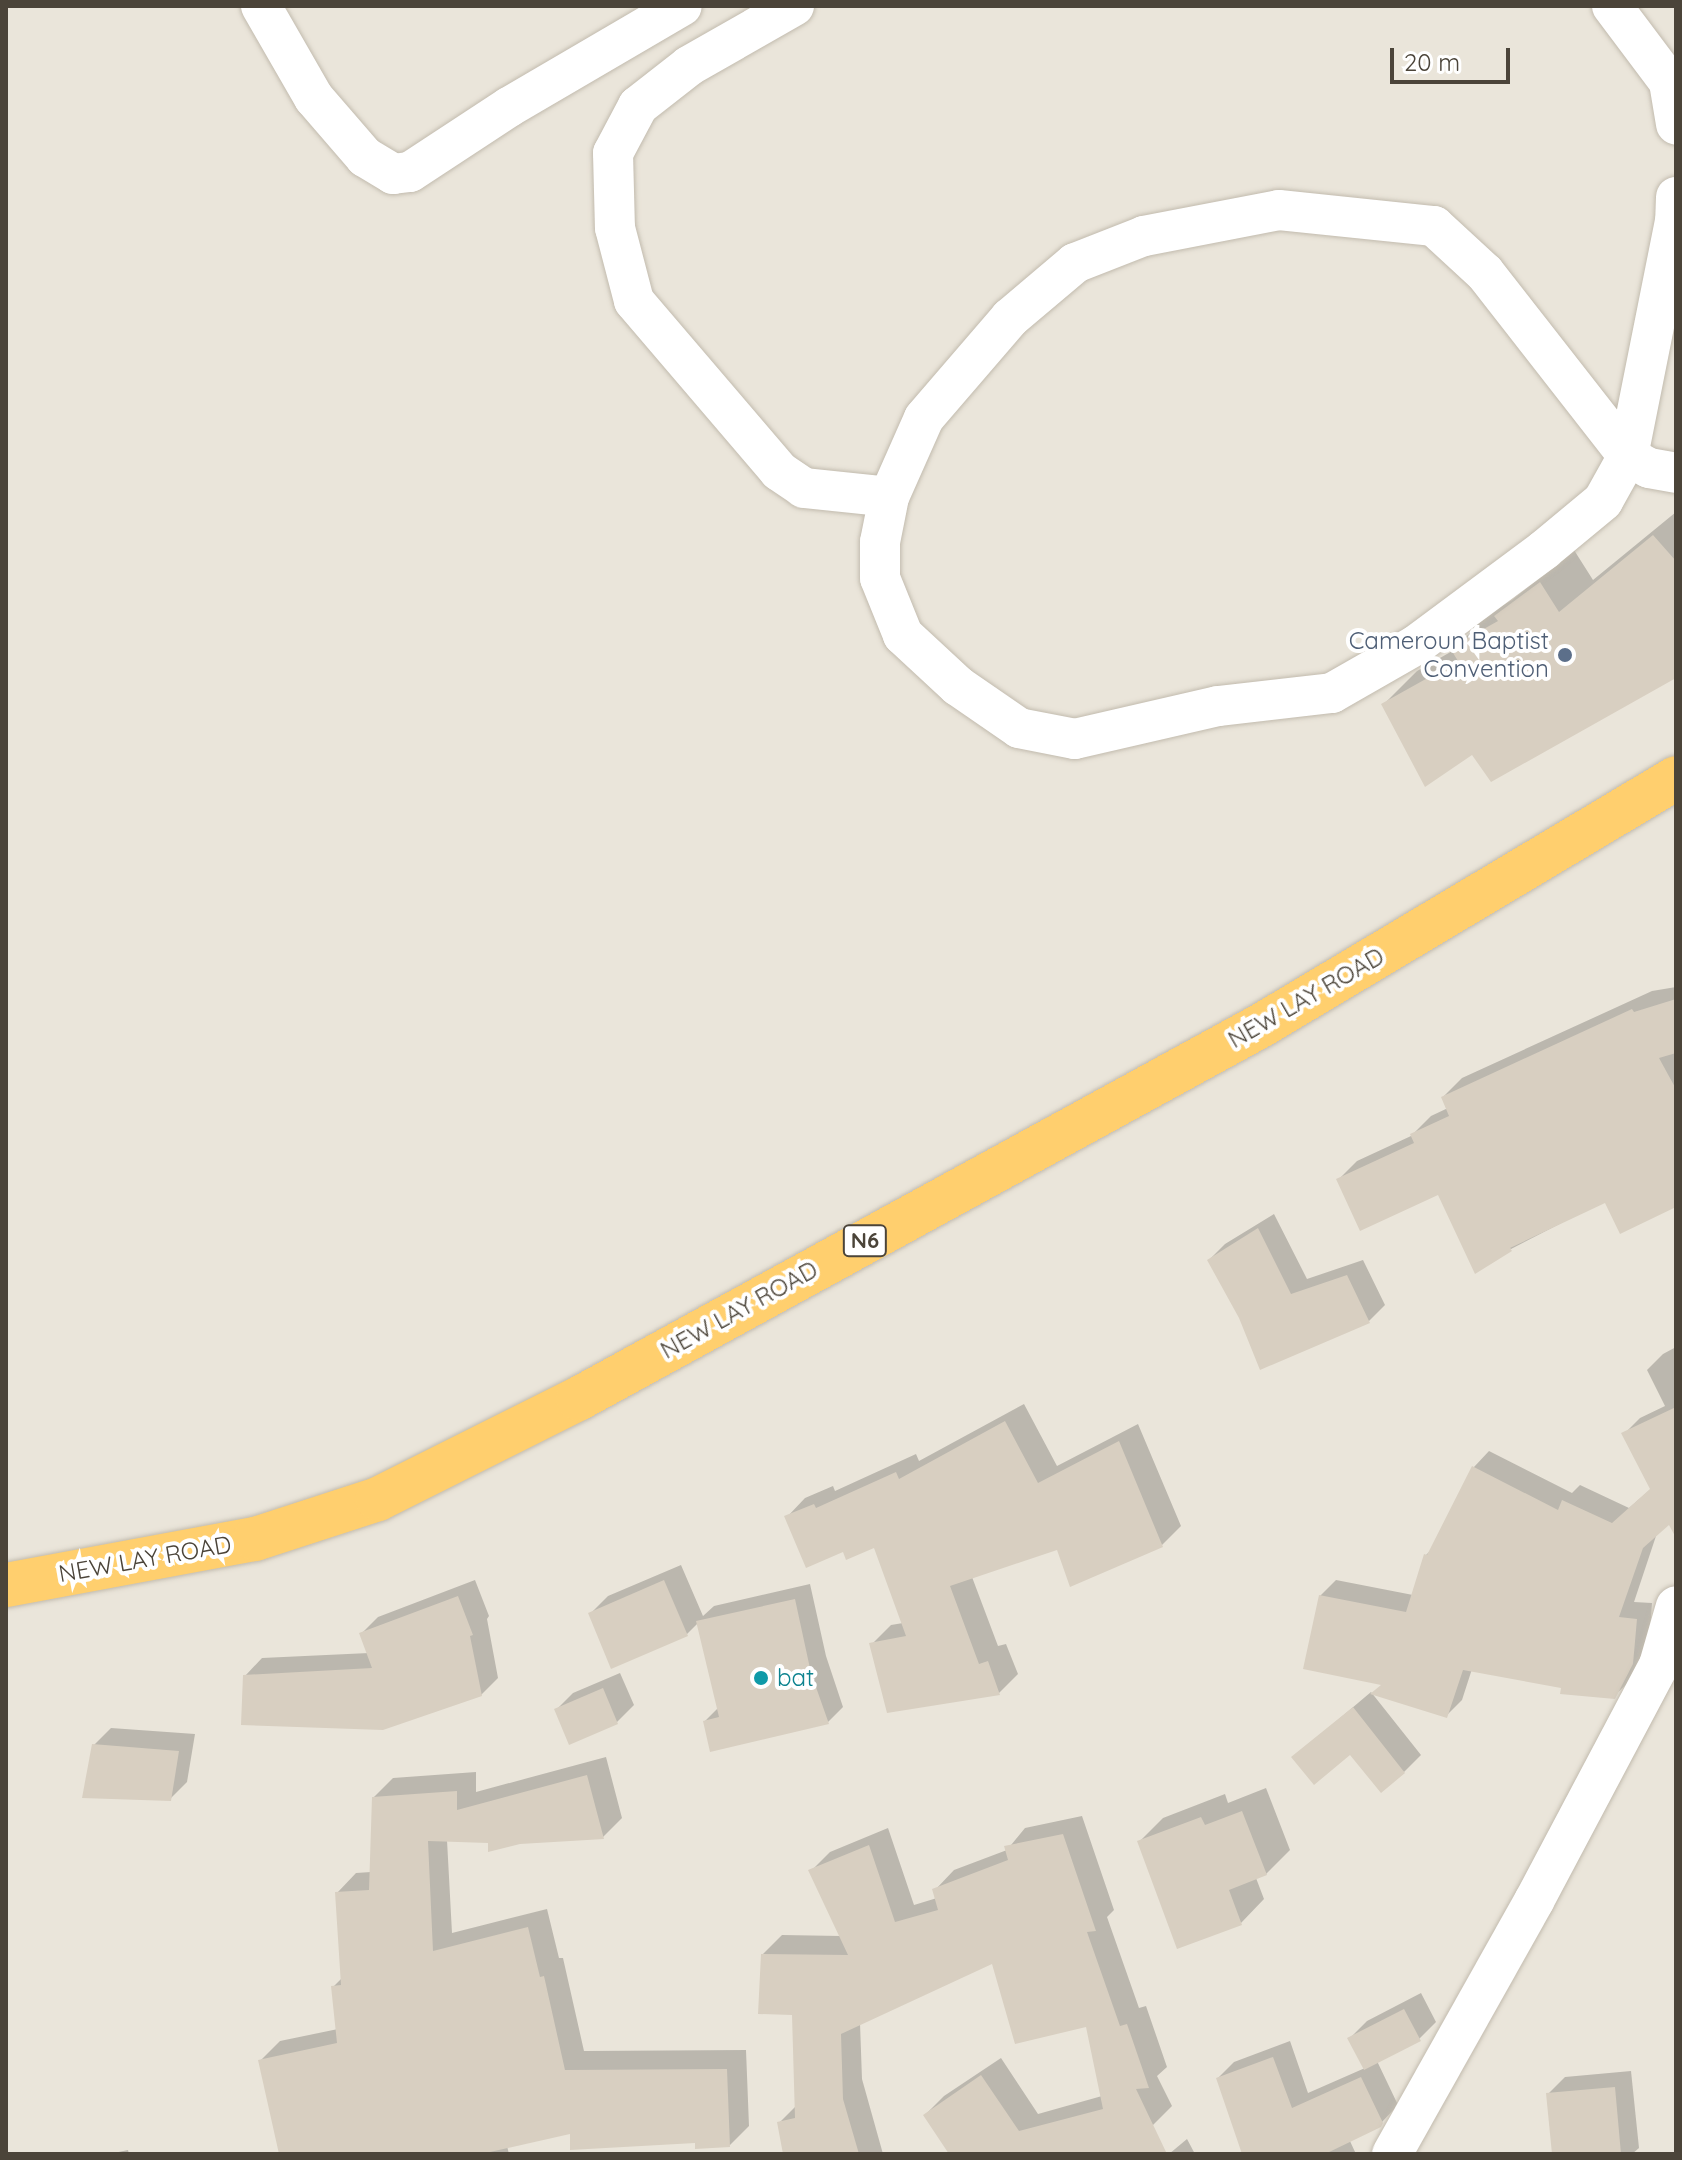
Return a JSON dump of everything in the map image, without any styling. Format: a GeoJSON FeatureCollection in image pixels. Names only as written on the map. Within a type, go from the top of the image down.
{"type":"FeatureCollection","features":[{"type":"Feature","properties":{"kind":"highway","name":"NEW LAY ROAD"},"geometry":{"type":"LineString","coordinates":[[6,1585],[255,1539],[378,1499],[578,1399],[1262,1025],[1676,778]]}},
{"type":"Feature","properties":{"kind":"street"},"geometry":{"type":"LineString","coordinates":[[261,6],[314,98],[365,157],[393,174],[410,172],[509,107],[682,6]]}},
{"type":"Feature","properties":{"kind":"street"},"geometry":{"type":"LineString","coordinates":[[794,6],[689,66],[638,106],[613,153],[615,228],[634,301],[779,471],[804,488],[889,497]]}},
{"type":"Feature","properties":{"kind":"street"},"geometry":{"type":"LineString","coordinates":[[1612,6],[1669,82],[1676,124]]}},
{"type":"Feature","properties":{"kind":"street"},"geometry":{"type":"LineString","coordinates":[[1676,197],[1675,221],[1628,456],[1603,501],[1544,550],[1416,645],[1332,693],[1218,706],[1075,739],[1019,728],[958,686],[903,635],[880,578],[880,542],[889,497],[924,418],[1010,318],[1075,263],[1144,236],[1279,210],[1434,226],[1485,273],[1628,456],[1649,468],[1676,473]]}},
{"type":"Feature","properties":{"kind":"street"},"geometry":{"type":"LineString","coordinates":[[1392,2154],[1667,1664],[1676,1606]]}},
{"type":"Feature","properties":{"kind":"shaded area"},"geometry":{"type":"Polygon","coordinates":[[[6,6],[1676,6],[1676,2154],[6,2154],[6,6]]]}},
{"type":"Feature","properties":{"kind":"building","name":"Cameroun Baptist Convention"},"geometry":{"type":"Polygon","coordinates":[[[1653,535],[1676,561],[1676,678],[1491,782],[1472,755],[1425,787],[1381,704],[1458,661],[1450,648],[1498,621],[1494,616],[1540,582],[1559,612],[1653,535]]]}},
{"type":"Feature","properties":{"kind":"building"},"geometry":{"type":"Polygon","coordinates":[[[1676,999],[1676,1053],[1659,1058],[1676,1089],[1676,1207],[1620,1234],[1605,1203],[1510,1248],[1512,1251],[1475,1274],[1438,1195],[1360,1231],[1336,1179],[1414,1143],[1410,1134],[1449,1116],[1441,1097],[1632,1009],[1634,1012],[1676,999]]]}},
{"type":"Feature","properties":{"kind":"building"},"geometry":{"type":"Polygon","coordinates":[[[1258,1228],[1291,1294],[1347,1275],[1370,1323],[1260,1370],[1239,1318],[1207,1260],[1258,1228]]]}},
{"type":"Feature","properties":{"kind":"building"},"geometry":{"type":"Polygon","coordinates":[[[1676,1407],[1676,1538],[1669,1525],[1643,1548],[1619,1617],[1637,1619],[1633,1664],[1615,1699],[1560,1694],[1561,1688],[1463,1670],[1447,1718],[1370,1694],[1381,1685],[1303,1669],[1319,1595],[1406,1612],[1424,1554],[1427,1555],[1472,1466],[1558,1510],[1562,1500],[1612,1523],[1650,1489],[1621,1433],[1676,1407]]]}},
{"type":"Feature","properties":{"kind":"building"},"geometry":{"type":"Polygon","coordinates":[[[1005,1421],[1038,1483],[1119,1441],[1163,1547],[1070,1587],[1057,1550],[950,1586],[979,1664],[988,1661],[1000,1695],[887,1713],[869,1643],[906,1636],[874,1548],[846,1560],[843,1552],[806,1568],[784,1516],[814,1504],[816,1508],[896,1472],[899,1479],[1005,1421]]]}},
{"type":"Feature","properties":{"kind":"building"},"geometry":{"type":"Polygon","coordinates":[[[664,1580],[688,1636],[611,1669],[588,1613],[664,1580]]]}},
{"type":"Feature","properties":{"kind":"building"},"geometry":{"type":"Polygon","coordinates":[[[458,1596],[473,1635],[470,1636],[482,1696],[383,1730],[241,1725],[243,1675],[372,1668],[359,1633],[458,1596]]]}},
{"type":"Feature","properties":{"kind":"building"},"geometry":{"type":"Polygon","coordinates":[[[795,1599],[811,1673],[829,1724],[710,1752],[703,1721],[719,1717],[696,1621],[795,1599]]]}},
{"type":"Feature","properties":{"kind":"building"},"geometry":{"type":"Polygon","coordinates":[[[603,1688],[618,1724],[569,1745],[554,1709],[603,1688]]]}},
{"type":"Feature","properties":{"kind":"building"},"geometry":{"type":"Polygon","coordinates":[[[1353,1707],[1405,1773],[1381,1793],[1350,1755],[1314,1785],[1291,1757],[1353,1707]]]}},
{"type":"Feature","properties":{"kind":"building"},"geometry":{"type":"Polygon","coordinates":[[[92,1744],[179,1751],[171,1801],[82,1798],[92,1744]]]}},
{"type":"Feature","properties":{"kind":"building"},"geometry":{"type":"Polygon","coordinates":[[[587,1775],[604,1839],[520,1844],[488,1852],[488,1843],[428,1841],[433,1951],[528,1927],[540,1977],[544,1976],[565,2070],[727,2069],[730,2147],[695,2149],[695,2143],[570,2150],[570,2134],[481,2154],[279,2154],[258,2060],[337,2043],[331,1986],[341,1985],[335,1892],[369,1890],[372,1797],[457,1791],[457,1810],[587,1775]]]}},
{"type":"Feature","properties":{"kind":"building"},"geometry":{"type":"Polygon","coordinates":[[[1242,1811],[1267,1875],[1229,1890],[1242,1925],[1177,1949],[1137,1841],[1201,1817],[1205,1825],[1242,1811]]]}},
{"type":"Feature","properties":{"kind":"building"},"geometry":{"type":"Polygon","coordinates":[[[1063,1834],[1096,1931],[1087,1932],[1120,2026],[1127,2024],[1149,2088],[1136,2089],[1167,2154],[949,2154],[923,2115],[981,2075],[1019,2131],[1103,2109],[1086,2027],[1015,2044],[992,1964],[841,2034],[843,2099],[859,2154],[783,2154],[777,2122],[795,2118],[792,2015],[758,2014],[761,1954],[848,1955],[808,1870],[869,1845],[895,1922],[938,1910],[932,1889],[1008,1860],[1004,1846],[1063,1834]]]}},
{"type":"Feature","properties":{"kind":"building"},"geometry":{"type":"Polygon","coordinates":[[[1404,2009],[1421,2041],[1364,2070],[1347,2038],[1404,2009]]]}},
{"type":"Feature","properties":{"kind":"building"},"geometry":{"type":"Polygon","coordinates":[[[1273,2057],[1292,2108],[1361,2077],[1383,2123],[1381,2127],[1325,2154],[1242,2154],[1216,2078],[1273,2057]]]}},
{"type":"Feature","properties":{"kind":"building"},"geometry":{"type":"Polygon","coordinates":[[[1615,2087],[1621,2154],[1552,2154],[1546,2093],[1615,2087]]]}},
{"type":"Feature","properties":{"kind":"place","name":"Cameroun Baptist Convention"},"geometry":{"type":"Point","coordinates":[1565,655]}},
{"type":"Feature","properties":{"kind":"place","name":"bat"},"geometry":{"type":"Point","coordinates":[761,1678]}}]}
